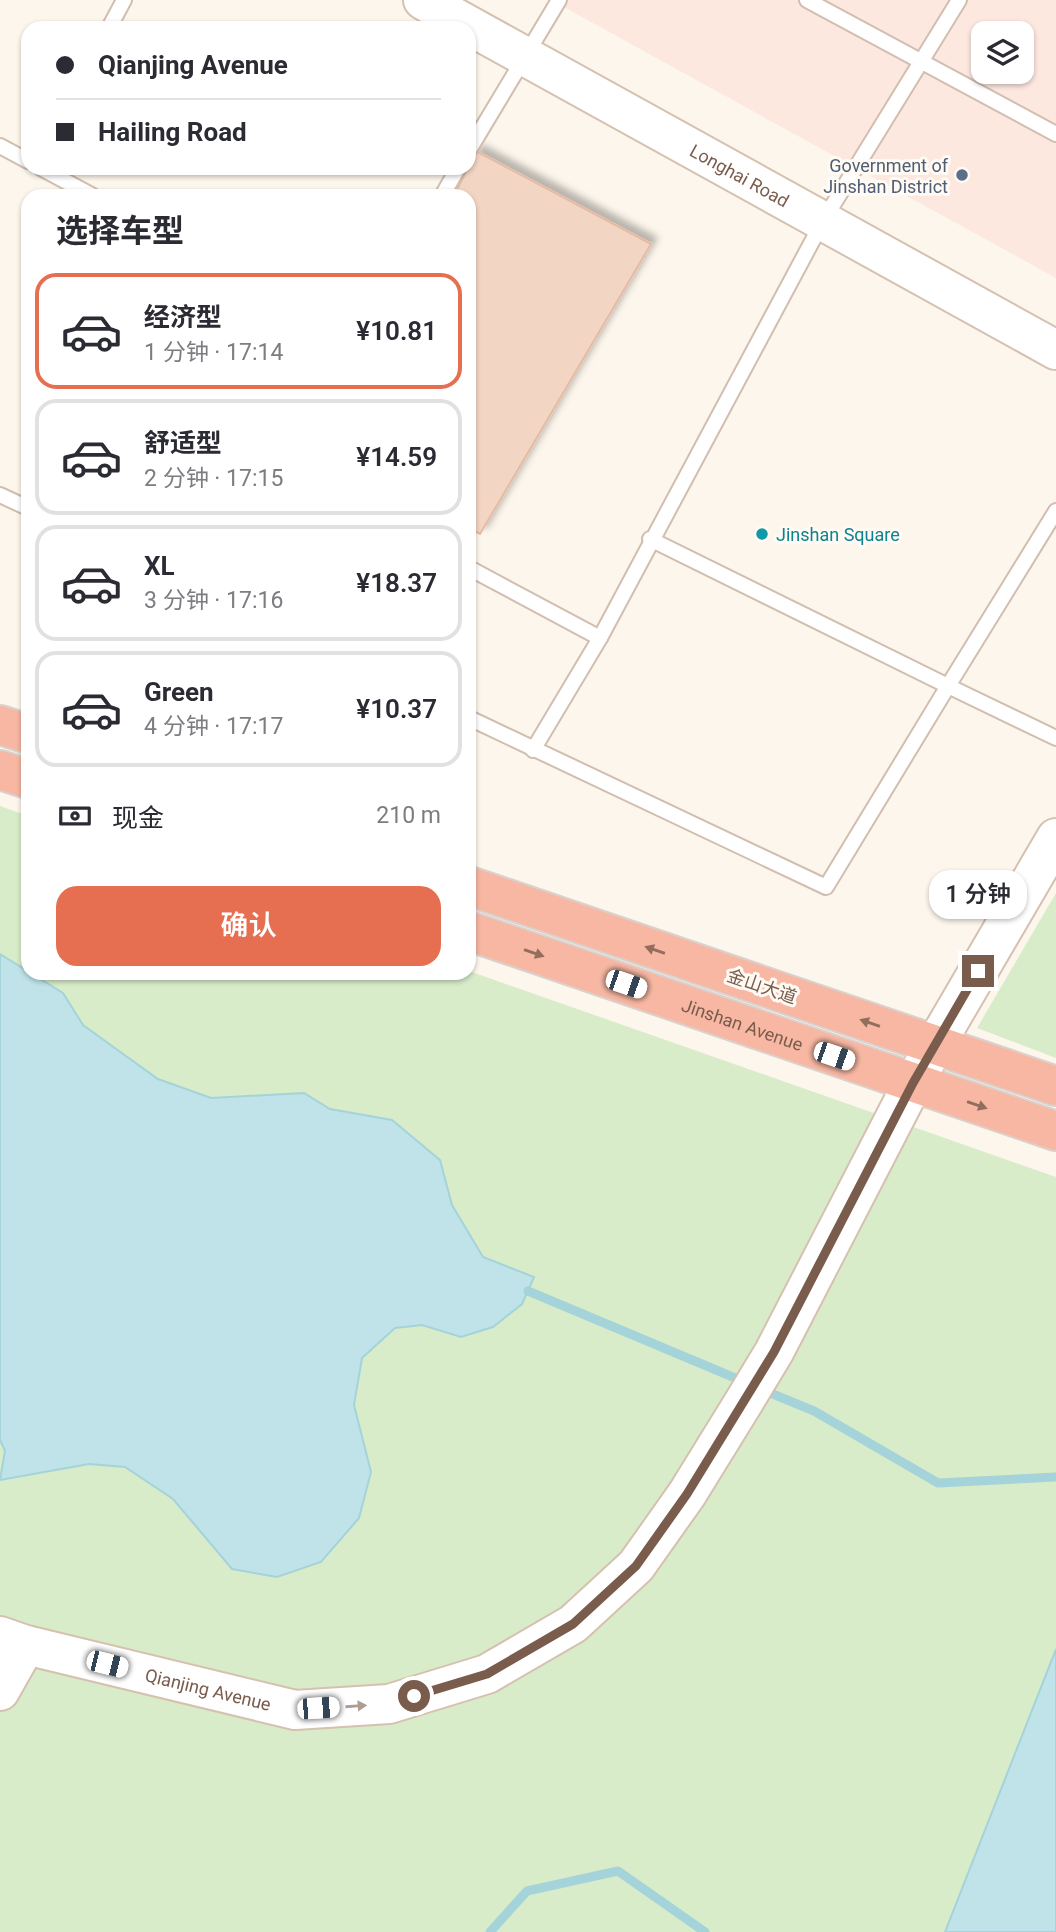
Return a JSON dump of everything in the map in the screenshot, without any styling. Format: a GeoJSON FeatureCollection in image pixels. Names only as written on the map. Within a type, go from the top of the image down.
{"type":"FeatureCollection","features":[{"type":"Feature","properties":{"kind":"highway"},"geometry":{"type":"LineString","coordinates":[[0,725],[21,732]]}},
{"type":"Feature","properties":{"kind":"highway"},"geometry":{"type":"LineString","coordinates":[[0,770],[21,777]]}},
{"type":"Feature","properties":{"kind":"highway","name":"金山大道"},"geometry":{"type":"LineString","coordinates":[[476,888],[1056,1086]]}},
{"type":"Feature","properties":{"kind":"highway","name":"Jinshan Avenue"},"geometry":{"type":"LineString","coordinates":[[476,933],[1056,1131]]}},
{"type":"Feature","properties":{"kind":"street","name":"Longhai Road"},"geometry":{"type":"LineString","coordinates":[[423,0],[461,21]]}},
{"type":"Feature","properties":{"kind":"street","name":"Longhai Road"},"geometry":{"type":"LineString","coordinates":[[476,29],[1056,349]]}},
{"type":"Feature","properties":{"kind":"street","name":"Qianjing Avenue"},"geometry":{"type":"LineString","coordinates":[[0,1692],[13,1640],[295,1710],[389,1704],[487,1674],[573,1624],[636,1566],[687,1494],[745,1400],[774,1352],[913,1083],[1056,838]]}},
{"type":"Feature","properties":{"kind":"lane"},"geometry":{"type":"LineString","coordinates":[[113,21],[124,0]]}},
{"type":"Feature","properties":{"kind":"lane"},"geometry":{"type":"LineString","coordinates":[[476,138],[559,0]]}},
{"type":"Feature","properties":{"kind":"lane"},"geometry":{"type":"LineString","coordinates":[[807,0],[1056,134]]}},
{"type":"Feature","properties":{"kind":"lane"},"geometry":{"type":"LineString","coordinates":[[533,750],[600,638],[650,539],[823,221],[959,0]]}},
{"type":"Feature","properties":{"kind":"lane"},"geometry":{"type":"LineString","coordinates":[[0,146],[21,157]]}},
{"type":"Feature","properties":{"kind":"lane"},"geometry":{"type":"LineString","coordinates":[[54,175],[80,189]]}},
{"type":"Feature","properties":{"kind":"lane"},"geometry":{"type":"LineString","coordinates":[[0,495],[21,505]]}},
{"type":"Feature","properties":{"kind":"lane"},"geometry":{"type":"LineString","coordinates":[[476,722],[826,887],[1056,511]]}},
{"type":"Feature","properties":{"kind":"lane"},"geometry":{"type":"LineString","coordinates":[[650,539],[1056,738]]}},
{"type":"Feature","properties":{"kind":"lane"},"geometry":{"type":"LineString","coordinates":[[476,572],[600,638]]}},
{"type":"Feature","properties":{"kind":"shaded area","name":"Government of Jinshan District"},"geometry":{"type":"Polygon","coordinates":[[[551,0],[1056,0],[1056,278],[551,0]]]}},
{"type":"Feature","properties":{"kind":"green space"},"geometry":{"type":"Polygon","coordinates":[[[0,806],[21,814],[21,980],[476,980],[476,973],[1056,1177],[1056,1932],[0,1932],[0,806]]]}},
{"type":"Feature","properties":{"kind":"green space"},"geometry":{"type":"Polygon","coordinates":[[[1056,893],[1056,1058],[977,1028],[1056,893]]]}},
{"type":"Feature","properties":{"kind":"water"},"geometry":{"type":"Polygon","coordinates":[[[0,954],[21,967],[21,980],[42,980],[63,993],[83,1025],[158,1079],[211,1098],[304,1093],[330,1109],[392,1120],[440,1160],[452,1205],[483,1257],[534,1277],[522,1304],[493,1327],[461,1337],[422,1325],[395,1328],[362,1358],[354,1405],[371,1472],[359,1518],[321,1562],[277,1577],[232,1569],[173,1499],[125,1467],[89,1464],[0,1480],[5,1451],[0,1440],[0,954]]]}},
{"type":"Feature","properties":{"kind":"water"},"geometry":{"type":"Polygon","coordinates":[[[1056,1649],[1056,1932],[945,1932],[1056,1649]]]}},
{"type":"Feature","properties":{"kind":"building"},"geometry":{"type":"Polygon","coordinates":[[[476,151],[651,244],[480,534],[476,532],[476,189],[457,189],[464,175],[476,175],[476,151]]]}},
{"type":"Feature","properties":{"kind":"waterway"},"geometry":{"type":"LineString","coordinates":[[528,1291],[747,1383]]}},
{"type":"Feature","properties":{"kind":"waterway"},"geometry":{"type":"LineString","coordinates":[[763,1390],[814,1411],[938,1483],[1056,1477]]}},
{"type":"Feature","properties":{"kind":"waterway"},"geometry":{"type":"LineString","coordinates":[[490,1932],[527,1891],[618,1871],[705,1932]]}},
{"type":"Feature","properties":{"kind":"place","name":"Government of Jinshan District"},"geometry":{"type":"Point","coordinates":[962,175]}},
{"type":"Feature","properties":{"kind":"place","name":"Jinshan Square"},"geometry":{"type":"Point","coordinates":[762,534]}},
{"type":"Feature","properties":{"kind":"route"},"geometry":{"type":"LineString","coordinates":[[414,1696],[487,1674],[573,1624],[636,1566],[687,1494],[774,1352],[913,1083],[978,971]]}}]}
